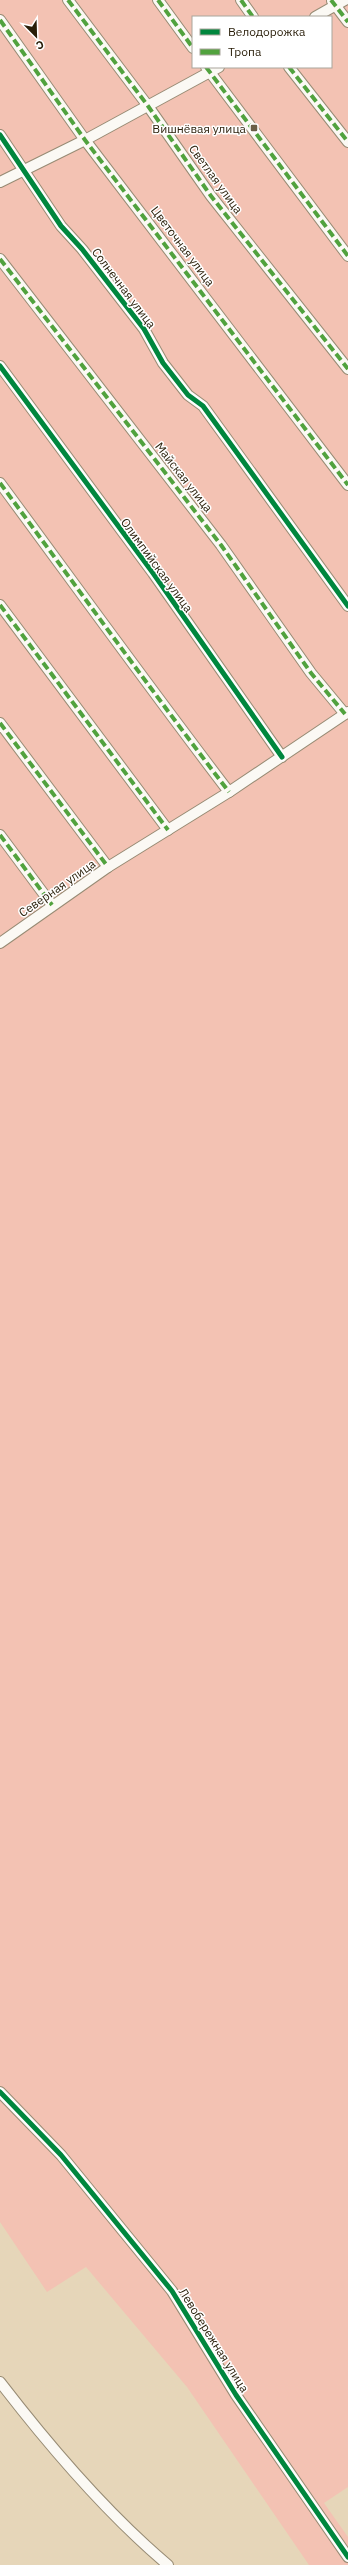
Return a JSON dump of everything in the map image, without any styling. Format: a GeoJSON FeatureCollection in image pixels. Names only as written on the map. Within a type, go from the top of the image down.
{"type":"FeatureCollection","features":[{"type":"Feature","properties":{"kind":"street","name":"Светлая улица"},"geometry":{"type":"LineString","coordinates":[[68,0],[148,106],[211,196],[348,369]]}},
{"type":"Feature","properties":{"kind":"street"},"geometry":{"type":"LineString","coordinates":[[158,0],[192,47]]}},
{"type":"Feature","properties":{"kind":"street"},"geometry":{"type":"LineString","coordinates":[[241,0],[252,16]]}},
{"type":"Feature","properties":{"kind":"street"},"geometry":{"type":"LineString","coordinates":[[316,16],[333,3],[345,0]]}},
{"type":"Feature","properties":{"kind":"street"},"geometry":{"type":"LineString","coordinates":[[333,3],[348,22]]}},
{"type":"Feature","properties":{"kind":"street","name":"Цветочная улица"},"geometry":{"type":"LineString","coordinates":[[0,20],[85,140],[348,485]]}},
{"type":"Feature","properties":{"kind":"street"},"geometry":{"type":"LineString","coordinates":[[290,68],[348,142]]}},
{"type":"Feature","properties":{"kind":"street"},"geometry":{"type":"LineString","coordinates":[[0,182],[85,140],[148,106],[208,69],[348,256]]}},
{"type":"Feature","properties":{"kind":"street","name":"Солнечная улица"},"geometry":{"type":"LineString","coordinates":[[0,135],[61,226],[82,249],[144,329],[163,362],[188,395],[203,406],[348,606]]}},
{"type":"Feature","properties":{"kind":"street","name":"Майская улица"},"geometry":{"type":"LineString","coordinates":[[0,259],[221,545],[311,672],[346,713]]}},
{"type":"Feature","properties":{"kind":"street","name":"Олимпийская улица"},"geometry":{"type":"LineString","coordinates":[[0,366],[153,573],[282,757]]}},
{"type":"Feature","properties":{"kind":"street"},"geometry":{"type":"LineString","coordinates":[[0,483],[229,792]]}},
{"type":"Feature","properties":{"kind":"street"},"geometry":{"type":"LineString","coordinates":[[0,605],[168,830]]}},
{"type":"Feature","properties":{"kind":"street","name":"Северная улица"},"geometry":{"type":"LineString","coordinates":[[0,942],[108,867],[229,792],[346,713]]}},
{"type":"Feature","properties":{"kind":"street"},"geometry":{"type":"LineString","coordinates":[[0,723],[108,867]]}},
{"type":"Feature","properties":{"kind":"street"},"geometry":{"type":"LineString","coordinates":[[0,835],[52,905]]}},
{"type":"Feature","properties":{"kind":"street","name":"Левобережная улица"},"geometry":{"type":"LineString","coordinates":[[0,2092],[61,2155],[172,2291],[236,2395],[348,2557]]}},
{"type":"Feature","properties":{"kind":"street"},"geometry":{"type":"LineString","coordinates":[[0,2382],[74,2472],[140,2541],[168,2565]]}},
{"type":"Feature","properties":{"kind":"shaded area"},"geometry":{"type":"Polygon","coordinates":[[[0,0],[348,0],[348,2487],[324,2503],[348,2537],[348,2565],[309,2565],[187,2387],[86,2267],[47,2292],[0,2222],[0,0]]]}},
{"type":"Feature","properties":{"kind":"marked path"},"geometry":{"type":"LineString","coordinates":[[68,0],[148,106],[211,196],[348,369]]}},
{"type":"Feature","properties":{"kind":"marked path"},"geometry":{"type":"LineString","coordinates":[[158,0],[192,47]]}},
{"type":"Feature","properties":{"kind":"marked path"},"geometry":{"type":"LineString","coordinates":[[241,0],[252,16]]}},
{"type":"Feature","properties":{"kind":"marked path"},"geometry":{"type":"LineString","coordinates":[[331,0],[348,22]]}},
{"type":"Feature","properties":{"kind":"marked path"},"geometry":{"type":"LineString","coordinates":[[0,20],[85,140],[348,485]]}},
{"type":"Feature","properties":{"kind":"marked path"},"geometry":{"type":"LineString","coordinates":[[207,68],[348,256]]}},
{"type":"Feature","properties":{"kind":"marked path"},"geometry":{"type":"LineString","coordinates":[[290,68],[348,142]]}},
{"type":"Feature","properties":{"kind":"marked path"},"geometry":{"type":"LineString","coordinates":[[0,259],[221,545],[311,673],[345,714]]}},
{"type":"Feature","properties":{"kind":"marked path"},"geometry":{"type":"LineString","coordinates":[[0,483],[142,677],[229,792]]}},
{"type":"Feature","properties":{"kind":"marked path"},"geometry":{"type":"LineString","coordinates":[[0,605],[168,830]]}},
{"type":"Feature","properties":{"kind":"marked path"},"geometry":{"type":"LineString","coordinates":[[0,723],[108,867]]}},
{"type":"Feature","properties":{"kind":"marked path"},"geometry":{"type":"LineString","coordinates":[[0,835],[52,905]]}},
{"type":"Feature","properties":{"kind":"cycle path"},"geometry":{"type":"LineString","coordinates":[[0,135],[61,226],[82,249],[144,329],[163,363],[188,395],[203,406],[348,606]]}},
{"type":"Feature","properties":{"kind":"cycle path"},"geometry":{"type":"LineString","coordinates":[[0,366],[153,573],[282,757]]}},
{"type":"Feature","properties":{"kind":"cycle path"},"geometry":{"type":"LineString","coordinates":[[0,2092],[61,2155],[172,2291],[236,2395],[348,2557]]}},
{"type":"Feature","properties":{"kind":"place","name":"Вишнёвая улица"},"geometry":{"type":"Point","coordinates":[254,128]}}]}
